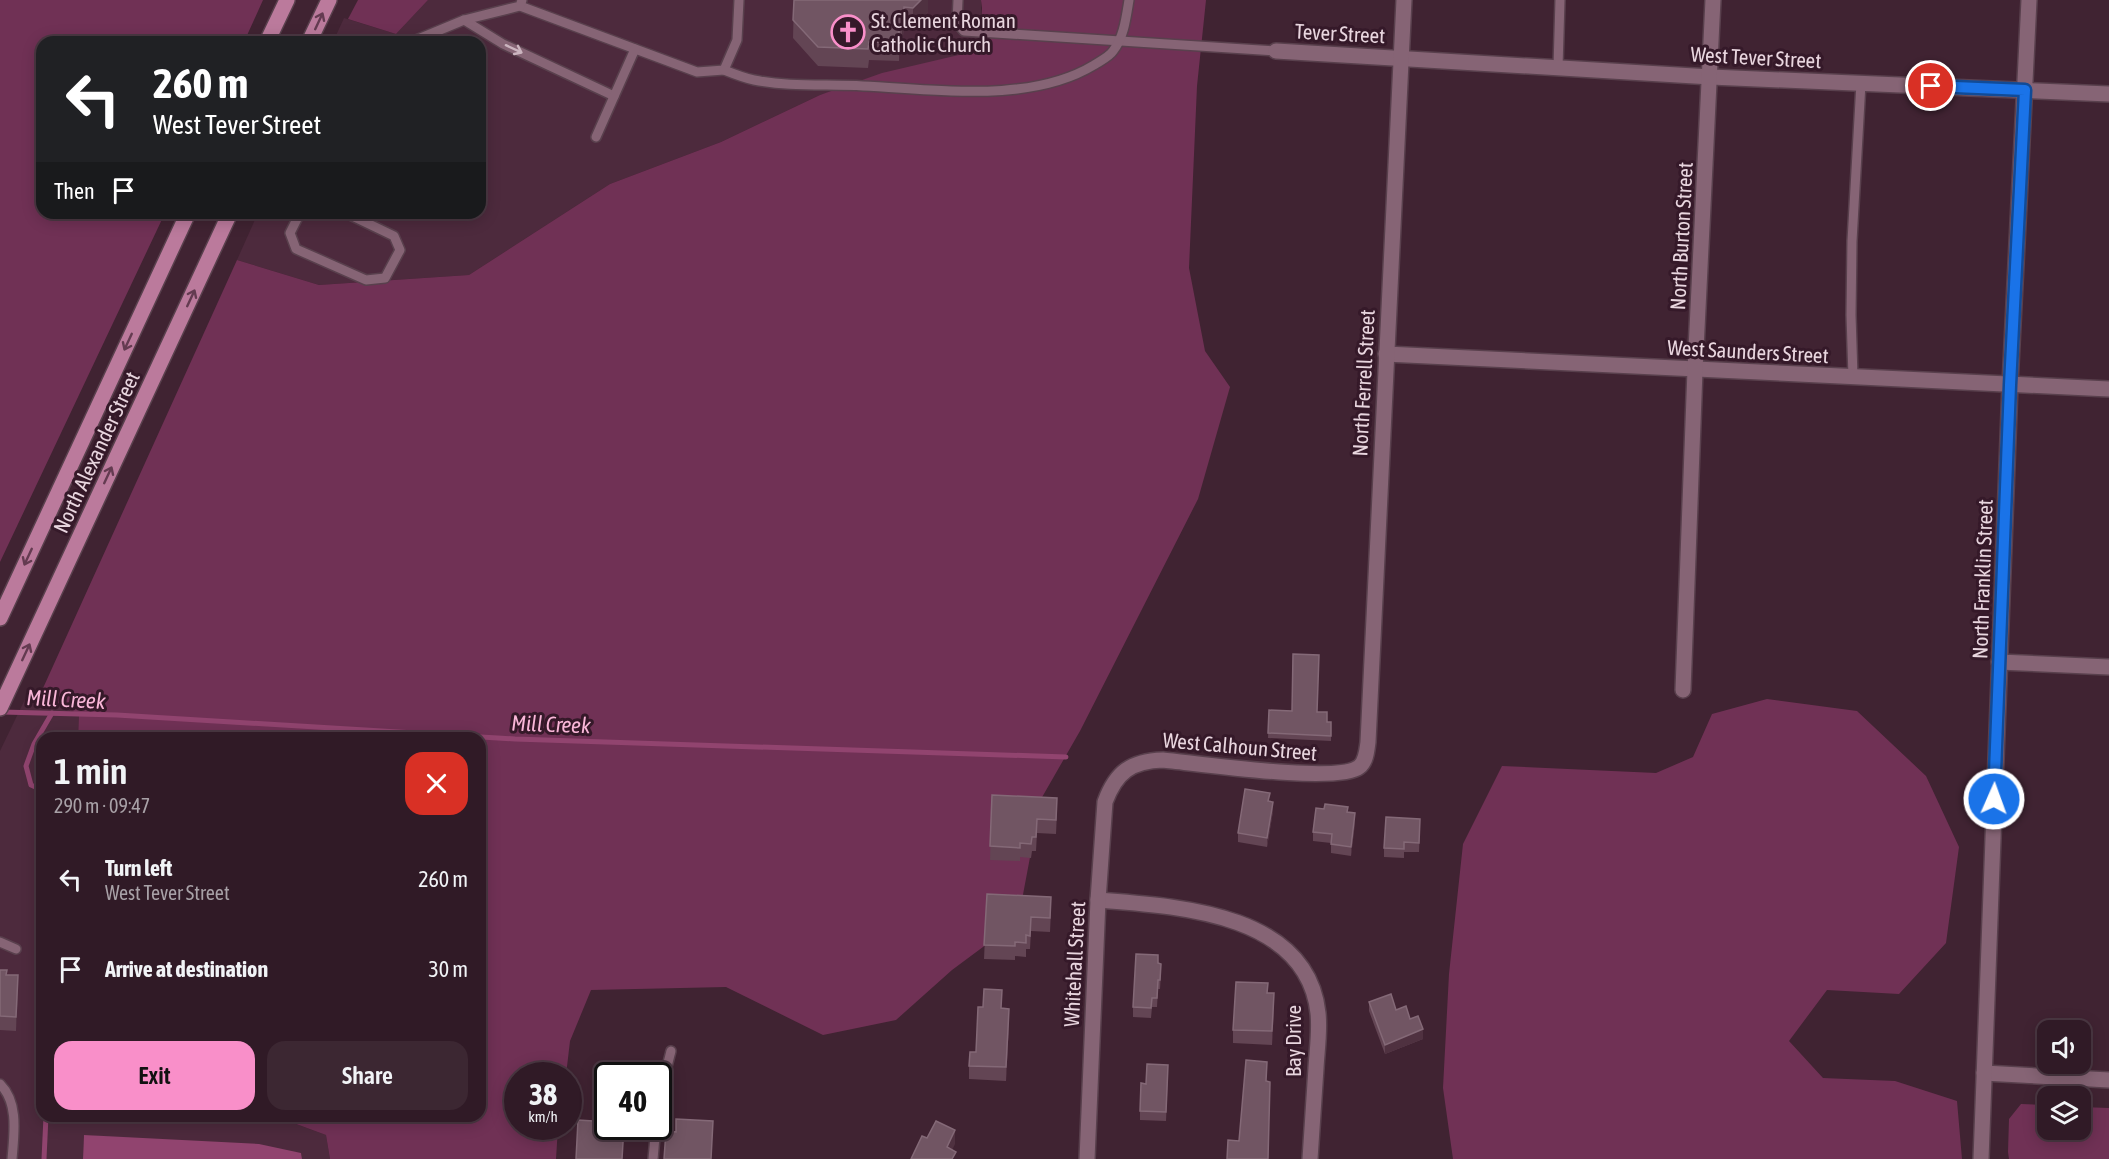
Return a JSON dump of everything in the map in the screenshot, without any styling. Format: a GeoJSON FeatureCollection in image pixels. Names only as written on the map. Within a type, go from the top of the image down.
{"type":"FeatureCollection","features":[{"type":"Feature","properties":{"kind":"main road"},"geometry":{"type":"LineString","coordinates":[[312,36],[329,0]]}},
{"type":"Feature","properties":{"kind":"main road"},"geometry":{"type":"LineString","coordinates":[[270,36],[285,4]]}},
{"type":"Feature","properties":{"kind":"main road"},"geometry":{"type":"LineString","coordinates":[[279,36],[285,4]]}},
{"type":"Feature","properties":{"kind":"main road","name":"North Alexander Street"},"geometry":{"type":"LineString","coordinates":[[0,618],[185,219]]}},
{"type":"Feature","properties":{"kind":"main road","name":"North Alexander Street"},"geometry":{"type":"LineString","coordinates":[[1,707],[227,219]]}},
{"type":"Feature","properties":{"kind":"street","name":"North Ferrell Street"},"geometry":{"type":"LineString","coordinates":[[1360,767],[1365,758],[1368,742],[1404,0]]}},
{"type":"Feature","properties":{"kind":"street","name":"North Burton Street"},"geometry":{"type":"LineString","coordinates":[[1683,690],[1695,370],[1713,0]]}},
{"type":"Feature","properties":{"kind":"street","name":"North Franklin Street"},"geometry":{"type":"LineString","coordinates":[[1981,1159],[2010,385],[2029,0]]}},
{"type":"Feature","properties":{"kind":"street","name":"Tever Street"},"geometry":{"type":"LineString","coordinates":[[1276,51],[1401,58]]}},
{"type":"Feature","properties":{"kind":"street","name":"West Tever Street"},"geometry":{"type":"LineString","coordinates":[[1401,58],[1711,77],[2109,94]]}},
{"type":"Feature","properties":{"kind":"street","name":"West Saunders Street"},"geometry":{"type":"LineString","coordinates":[[1386,354],[2109,389]]}},
{"type":"Feature","properties":{"kind":"street"},"geometry":{"type":"LineString","coordinates":[[1999,662],[2109,667]]}},
{"type":"Feature","properties":{"kind":"street","name":"West Calhoun Street"},"geometry":{"type":"LineString","coordinates":[[1119,775],[1132,765],[1147,760],[1163,759],[1311,774],[1343,773],[1360,767]]}},
{"type":"Feature","properties":{"kind":"street","name":"Whitehall Street"},"geometry":{"type":"LineString","coordinates":[[1087,1159],[1098,900],[1105,802],[1110,787],[1119,775]]}},
{"type":"Feature","properties":{"kind":"street","name":"Bay Drive"},"geometry":{"type":"LineString","coordinates":[[1098,900],[1155,904],[1211,914],[1231,920],[1267,937],[1295,959],[1306,973],[1318,1011],[1310,1159]]}},
{"type":"Feature","properties":{"kind":"street"},"geometry":{"type":"LineString","coordinates":[[1984,1073],[2109,1080]]}},
{"type":"Feature","properties":{"kind":"lane"},"geometry":{"type":"LineString","coordinates":[[724,70],[737,40],[739,0]]}},
{"type":"Feature","properties":{"kind":"lane"},"geometry":{"type":"LineString","coordinates":[[958,0],[957,23],[964,31],[1276,51]]}},
{"type":"Feature","properties":{"kind":"lane"},"geometry":{"type":"LineString","coordinates":[[425,36],[464,20],[521,3],[697,72],[724,70],[753,80],[786,84],[959,91],[1008,90],[1046,84],[1079,74],[1112,52],[1123,32],[1129,0]]}},
{"type":"Feature","properties":{"kind":"lane"},"geometry":{"type":"LineString","coordinates":[[1558,67],[1560,0]]}},
{"type":"Feature","properties":{"kind":"lane"},"geometry":{"type":"LineString","coordinates":[[464,20],[503,44],[614,96]]}},
{"type":"Feature","properties":{"kind":"lane"},"geometry":{"type":"LineString","coordinates":[[596,137],[634,49]]}},
{"type":"Feature","properties":{"kind":"lane"},"geometry":{"type":"LineString","coordinates":[[1853,377],[1852,241],[1861,83]]}},
{"type":"Feature","properties":{"kind":"lane"},"geometry":{"type":"LineString","coordinates":[[297,219],[290,233],[296,249],[366,280],[385,278],[400,250],[394,236],[359,219]]}},
{"type":"Feature","properties":{"kind":"lane"},"geometry":{"type":"LineString","coordinates":[[0,942],[16,949]]}},
{"type":"Feature","properties":{"kind":"lane"},"geometry":{"type":"LineString","coordinates":[[668,1062],[671,1051]]}},
{"type":"Feature","properties":{"kind":"lane"},"geometry":{"type":"LineString","coordinates":[[0,1084],[6,1090],[15,1119],[12,1159]]}},
{"type":"Feature","properties":{"kind":"lane"},"geometry":{"type":"LineString","coordinates":[[653,1159],[655,1140]]}},
{"type":"Feature","properties":{"kind":"shaded area"},"geometry":{"type":"Polygon","coordinates":[[[0,0],[263,0],[247,36],[36,36],[36,219],[162,219],[0,562],[0,0]]]}},
{"type":"Feature","properties":{"kind":"shaded area"},"geometry":{"type":"Polygon","coordinates":[[[358,0],[428,0],[396,34],[348,19],[358,0]]]}},
{"type":"Feature","properties":{"kind":"shaded area"},"geometry":{"type":"Polygon","coordinates":[[[428,0],[981,0],[981,50],[820,95],[721,142],[610,184],[469,275],[319,285],[237,260],[255,219],[486,219],[486,36],[336,36],[344,18],[396,34],[428,0]]]}},
{"type":"Feature","properties":{"kind":"shaded area"},"geometry":{"type":"Polygon","coordinates":[[[981,0],[1206,0],[1197,86],[1189,268],[1205,351],[1230,387],[1198,499],[1080,731],[1041,799],[1018,921],[952,970],[896,1020],[823,1035],[726,987],[591,990],[570,1041],[568,1062],[504,1062],[504,1140],[557,1140],[556,1159],[330,1159],[326,1135],[291,1122],[486,1122],[486,732],[78,732],[79,714],[39,697],[237,260],[319,285],[469,275],[610,184],[721,142],[820,95],[882,73],[980,50],[981,0]]]}},
{"type":"Feature","properties":{"kind":"shaded area"},"geometry":{"type":"Polygon","coordinates":[[[28,693],[79,714],[78,732],[36,732],[36,1122],[291,1122],[326,1135],[330,1159],[302,1159],[301,1153],[84,1135],[83,1159],[0,1159],[0,751],[28,693]]]}},
{"type":"Feature","properties":{"kind":"shaded area"},"geometry":{"type":"Polygon","coordinates":[[[1767,699],[1857,711],[1926,776],[1959,847],[1946,943],[1899,994],[1827,990],[1789,1041],[1823,1078],[1895,1081],[1957,1101],[1962,1159],[1453,1159],[1443,1088],[1449,974],[1463,844],[1502,766],[1656,773],[1693,757],[1712,714],[1767,699]]]}},
{"type":"Feature","properties":{"kind":"shaded area"},"geometry":{"type":"Polygon","coordinates":[[[2021,1104],[2037,1105],[2037,1140],[2091,1140],[2091,1107],[2109,1108],[2109,1159],[2009,1159],[2009,1119],[2021,1104]]]}},
{"type":"Feature","properties":{"kind":"shaded area"},"geometry":{"type":"Polygon","coordinates":[[[84,1135],[259,1144],[301,1153],[302,1159],[83,1159],[84,1135]]]}},
{"type":"Feature","properties":{"kind":"building","name":"St. Clement Roman Catholic Church"},"geometry":{"type":"Polygon","coordinates":[[[794,0],[921,0],[913,8],[904,7],[902,29],[899,29],[899,43],[869,42],[868,49],[818,47],[793,20],[794,0]]]}},
{"type":"Feature","properties":{"kind":"building"},"geometry":{"type":"Polygon","coordinates":[[[1293,654],[1319,655],[1317,712],[1327,712],[1327,722],[1331,722],[1331,736],[1268,733],[1269,710],[1292,711],[1293,654]]]}},
{"type":"Feature","properties":{"kind":"building"},"geometry":{"type":"Polygon","coordinates":[[[1245,789],[1270,793],[1268,801],[1273,802],[1267,838],[1238,833],[1245,789]]]}},
{"type":"Feature","properties":{"kind":"building"},"geometry":{"type":"Polygon","coordinates":[[[992,795],[1057,798],[1056,820],[1037,819],[1036,837],[1032,837],[1031,844],[1020,843],[1020,848],[990,846],[992,795]]]}},
{"type":"Feature","properties":{"kind":"building"},"geometry":{"type":"Polygon","coordinates":[[[1325,804],[1348,807],[1347,812],[1355,813],[1351,847],[1331,844],[1332,834],[1313,832],[1316,808],[1324,809],[1325,804]]]}},
{"type":"Feature","properties":{"kind":"building"},"geometry":{"type":"Polygon","coordinates":[[[1386,817],[1420,819],[1419,843],[1404,842],[1404,849],[1384,848],[1386,817]]]}},
{"type":"Feature","properties":{"kind":"building"},"geometry":{"type":"Polygon","coordinates":[[[987,894],[1051,897],[1050,918],[1031,917],[1030,936],[1026,935],[1026,943],[1015,942],[1015,946],[984,945],[987,894]]]}},
{"type":"Feature","properties":{"kind":"building"},"geometry":{"type":"Polygon","coordinates":[[[1136,954],[1158,955],[1158,963],[1161,964],[1157,998],[1152,998],[1151,1008],[1133,1007],[1136,954]]]}},
{"type":"Feature","properties":{"kind":"building"},"geometry":{"type":"Polygon","coordinates":[[[0,970],[7,970],[6,975],[18,975],[16,1017],[0,1016],[0,970]]]}},
{"type":"Feature","properties":{"kind":"building"},"geometry":{"type":"Polygon","coordinates":[[[1236,982],[1268,983],[1267,993],[1274,993],[1272,1031],[1233,1030],[1236,982]]]}},
{"type":"Feature","properties":{"kind":"building"},"geometry":{"type":"Polygon","coordinates":[[[984,989],[1002,990],[1001,1008],[1009,1009],[1006,1067],[969,1066],[970,1052],[976,1052],[978,1007],[983,1007],[984,989]]]}},
{"type":"Feature","properties":{"kind":"building"},"geometry":{"type":"Polygon","coordinates":[[[1391,994],[1396,1010],[1406,1006],[1410,1019],[1418,1016],[1423,1029],[1385,1045],[1369,1002],[1391,994]]]}},
{"type":"Feature","properties":{"kind":"building"},"geometry":{"type":"Polygon","coordinates":[[[1246,1060],[1267,1062],[1266,1081],[1270,1082],[1268,1159],[1227,1159],[1228,1140],[1239,1141],[1246,1060]]]}},
{"type":"Feature","properties":{"kind":"building"},"geometry":{"type":"Polygon","coordinates":[[[1147,1064],[1168,1065],[1166,1112],[1140,1111],[1141,1083],[1146,1084],[1147,1064]]]}},
{"type":"Feature","properties":{"kind":"building"},"geometry":{"type":"Polygon","coordinates":[[[676,1119],[713,1121],[711,1159],[664,1159],[665,1140],[672,1140],[672,1132],[676,1132],[676,1119]]]}},
{"type":"Feature","properties":{"kind":"building"},"geometry":{"type":"Polygon","coordinates":[[[582,1120],[594,1121],[594,1140],[623,1140],[622,1159],[576,1159],[577,1140],[582,1140],[582,1120]]]}},
{"type":"Feature","properties":{"kind":"building"},"geometry":{"type":"Polygon","coordinates":[[[936,1121],[955,1130],[947,1147],[956,1152],[952,1159],[911,1159],[922,1136],[927,1138],[936,1121]]]}},
{"type":"Feature","properties":{"kind":"waterway","name":"Mill Creek"},"geometry":{"type":"LineString","coordinates":[[2,712],[117,715],[399,732]]}},
{"type":"Feature","properties":{"kind":"waterway"},"geometry":{"type":"LineString","coordinates":[[41,732],[52,713]]}},
{"type":"Feature","properties":{"kind":"waterway","name":"Mill Creek"},"geometry":{"type":"LineString","coordinates":[[486,737],[1066,757]]}},
{"type":"Feature","properties":{"kind":"waterway"},"geometry":{"type":"LineString","coordinates":[[36,741],[26,766],[31,785],[36,787]]}},
{"type":"Feature","properties":{"kind":"waterway"},"geometry":{"type":"LineString","coordinates":[[44,1159],[46,1122]]}},
{"type":"Feature","properties":{"kind":"place","name":"St. Clement Roman Catholic Church"},"geometry":{"type":"Point","coordinates":[848,32]}},
{"type":"Feature","properties":{"kind":"route"},"geometry":{"type":"LineString","coordinates":[[1931,86],[2025,90],[2010,385],[1994,799]]}}]}
